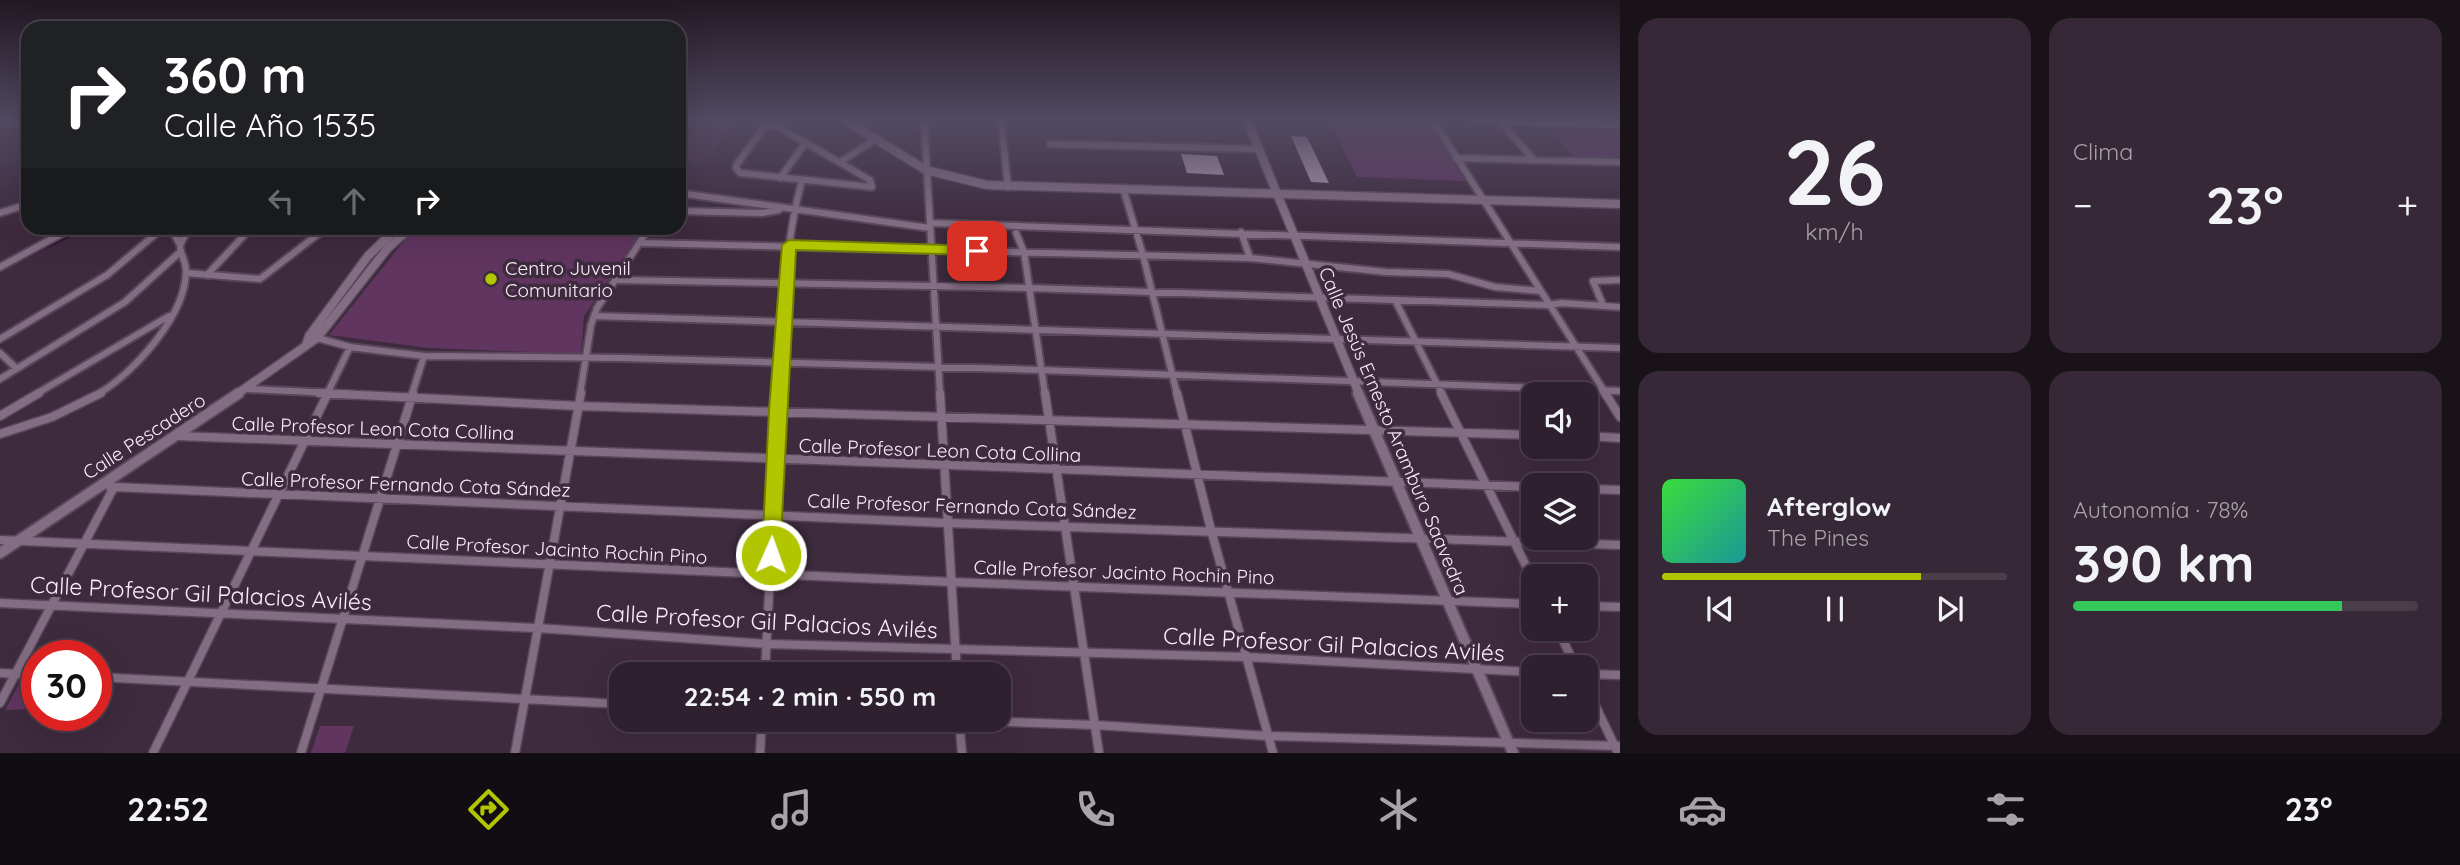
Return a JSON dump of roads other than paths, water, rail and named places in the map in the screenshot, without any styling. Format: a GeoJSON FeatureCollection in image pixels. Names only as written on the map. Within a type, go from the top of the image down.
{"type":"FeatureCollection","features":[{"type":"Feature","properties":{"kind":"street"},"geometry":{"type":"LineString","coordinates":[[745,155],[736,167],[745,174],[872,187],[870,180],[828,155]]}},
{"type":"Feature","properties":{"kind":"street"},"geometry":{"type":"LineString","coordinates":[[780,178],[797,155]]}},
{"type":"Feature","properties":{"kind":"street"},"geometry":{"type":"LineString","coordinates":[[840,162],[851,155]]}},
{"type":"Feature","properties":{"kind":"street"},"geometry":{"type":"LineString","coordinates":[[902,155],[926,170],[968,181],[1008,187],[1123,188],[1620,204]]}},
{"type":"Feature","properties":{"kind":"street"},"geometry":{"type":"LineString","coordinates":[[925,155],[956,662]]}},
{"type":"Feature","properties":{"kind":"street"},"geometry":{"type":"LineString","coordinates":[[1005,155],[1008,187]]}},
{"type":"Feature","properties":{"kind":"street","name":"Calle Jesús Ernesto Aramburo Saavedra"},"geometry":{"type":"LineString","coordinates":[[1260,155],[1353,382],[1513,753]]}},
{"type":"Feature","properties":{"kind":"street"},"geometry":{"type":"LineString","coordinates":[[1454,155],[1620,417]]}},
{"type":"Feature","properties":{"kind":"street"},"geometry":{"type":"LineString","coordinates":[[1530,155],[1534,160]]}},
{"type":"Feature","properties":{"kind":"street"},"geometry":{"type":"LineString","coordinates":[[1456,158],[1620,162]]}},
{"type":"Feature","properties":{"kind":"street"},"geometry":{"type":"LineString","coordinates":[[766,662],[785,282],[794,211],[802,180]]}},
{"type":"Feature","properties":{"kind":"street"},"geometry":{"type":"LineString","coordinates":[[1123,188],[1143,255],[1211,530],[1273,753]]}},
{"type":"Feature","properties":{"kind":"street"},"geometry":{"type":"LineString","coordinates":[[686,193],[794,211],[930,225],[1241,232],[1620,247]]}},
{"type":"Feature","properties":{"kind":"street"},"geometry":{"type":"LineString","coordinates":[[0,213],[21,206]]}},
{"type":"Feature","properties":{"kind":"street"},"geometry":{"type":"LineString","coordinates":[[686,211],[762,213],[783,209]]}},
{"type":"Feature","properties":{"kind":"street"},"geometry":{"type":"LineString","coordinates":[[1241,232],[1250,258]]}},
{"type":"Feature","properties":{"kind":"street"},"geometry":{"type":"LineString","coordinates":[[1016,233],[1024,252],[1030,288],[1099,753]]}},
{"type":"Feature","properties":{"kind":"street"},"geometry":{"type":"LineString","coordinates":[[0,267],[59,235]]}},
{"type":"Feature","properties":{"kind":"street"},"geometry":{"type":"LineString","coordinates":[[0,339],[107,275],[154,235]]}},
{"type":"Feature","properties":{"kind":"street"},"geometry":{"type":"LineString","coordinates":[[0,434],[49,418],[124,376],[139,363],[169,316],[187,273],[188,267],[174,235]]}},
{"type":"Feature","properties":{"kind":"street"},"geometry":{"type":"LineString","coordinates":[[0,379],[125,302],[179,247],[185,235]]}},
{"type":"Feature","properties":{"kind":"street"},"geometry":{"type":"LineString","coordinates":[[207,275],[244,235]]}},
{"type":"Feature","properties":{"kind":"street"},"geometry":{"type":"LineString","coordinates":[[187,273],[260,279],[317,235]]}},
{"type":"Feature","properties":{"kind":"street"},"geometry":{"type":"LineString","coordinates":[[313,337],[374,249],[389,235]]}},
{"type":"Feature","properties":{"kind":"street"},"geometry":{"type":"LineString","coordinates":[[313,337],[401,235]]}},
{"type":"Feature","properties":{"kind":"street"},"geometry":{"type":"LineString","coordinates":[[515,753],[594,316],[646,235]]}},
{"type":"Feature","properties":{"kind":"street"},"geometry":{"type":"LineString","coordinates":[[643,243],[1250,258],[1386,272],[1448,274],[1495,287],[1540,291]]}},
{"type":"Feature","properties":{"kind":"street"},"geometry":{"type":"LineString","coordinates":[[617,280],[1030,288],[1548,305],[1562,303],[1620,307]]}},
{"type":"Feature","properties":{"kind":"street"},"geometry":{"type":"LineString","coordinates":[[1603,305],[1593,281],[1620,280]]}},
{"type":"Feature","properties":{"kind":"street"},"geometry":{"type":"LineString","coordinates":[[1395,300],[1525,564]]}},
{"type":"Feature","properties":{"kind":"street"},"geometry":{"type":"LineString","coordinates":[[0,416],[169,316]]}},
{"type":"Feature","properties":{"kind":"street"},"geometry":{"type":"LineString","coordinates":[[594,316],[1620,348]]}},
{"type":"Feature","properties":{"kind":"street"},"geometry":{"type":"LineString","coordinates":[[313,337],[350,347],[424,356],[1041,370],[1620,391]]}},
{"type":"Feature","properties":{"kind":"street","name":"Calle Pescadero"},"geometry":{"type":"LineString","coordinates":[[0,552],[247,389],[305,346],[313,337]]}},
{"type":"Feature","properties":{"kind":"street"},"geometry":{"type":"LineString","coordinates":[[153,753],[350,347]]}},
{"type":"Feature","properties":{"kind":"street"},"geometry":{"type":"LineString","coordinates":[[0,353],[16,368]]}},
{"type":"Feature","properties":{"kind":"street"},"geometry":{"type":"LineString","coordinates":[[301,753],[424,356]]}},
{"type":"Feature","properties":{"kind":"street"},"geometry":{"type":"LineString","coordinates":[[247,389],[578,406],[1521,435]]}},
{"type":"Feature","properties":{"kind":"street","name":"Calle Profesor Leon Cota Collina"},"geometry":{"type":"LineString","coordinates":[[178,436],[1521,487]]}},
{"type":"Feature","properties":{"kind":"street"},"geometry":{"type":"LineString","coordinates":[[1598,437],[1620,438]]}},
{"type":"Feature","properties":{"kind":"street","name":"Calle Profesor Fernando Cota Sández"},"geometry":{"type":"LineString","coordinates":[[99,487],[947,523],[1620,545]]}},
{"type":"Feature","properties":{"kind":"street"},"geometry":{"type":"LineString","coordinates":[[0,703],[114,487]]}},
{"type":"Feature","properties":{"kind":"street"},"geometry":{"type":"LineString","coordinates":[[1598,489],[1620,490]]}},
{"type":"Feature","properties":{"kind":"street","name":"Calle Profesor Jacinto Rochin Pino"},"geometry":{"type":"LineString","coordinates":[[0,540],[951,582],[1521,603]]}},
{"type":"Feature","properties":{"kind":"street","name":"Calle Profesor Gil Palacios Avilés"},"geometry":{"type":"LineString","coordinates":[[0,603],[537,628],[767,644],[1246,657],[1521,672]]}},
{"type":"Feature","properties":{"kind":"street"},"geometry":{"type":"LineString","coordinates":[[1598,606],[1620,607]]}},
{"type":"Feature","properties":{"kind":"street"},"geometry":{"type":"LineString","coordinates":[[0,673],[21,674]]}},
{"type":"Feature","properties":{"kind":"street"},"geometry":{"type":"LineString","coordinates":[[1598,674],[1620,675]]}},
{"type":"Feature","properties":{"kind":"street"},"geometry":{"type":"LineString","coordinates":[[112,678],[609,703]]}},
{"type":"Feature","properties":{"kind":"street"},"geometry":{"type":"LineString","coordinates":[[1598,709],[1618,748]]}},
{"type":"Feature","properties":{"kind":"street"},"geometry":{"type":"LineString","coordinates":[[1011,722],[1095,724],[1268,736],[1508,742],[1618,748]]}},
{"type":"Feature","properties":{"kind":"street"},"geometry":{"type":"LineString","coordinates":[[760,753],[761,732]]}},
{"type":"Feature","properties":{"kind":"street"},"geometry":{"type":"LineString","coordinates":[[960,732],[962,753]]}},
{"type":"Feature","properties":{"kind":"waterway"},"geometry":{"type":"LineString","coordinates":[[0,270],[72,235]]}},
{"type":"Feature","properties":{"kind":"place","name":"Centro Juvenil Comunitario"},"geometry":{"type":"Point","coordinates":[491,279]}}]}
